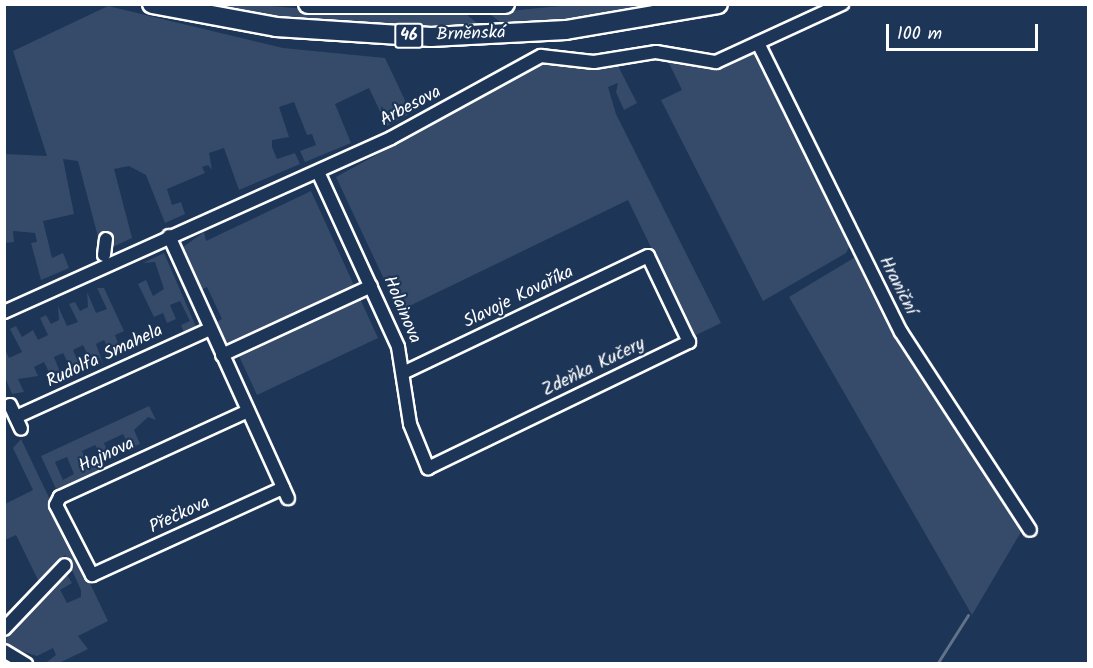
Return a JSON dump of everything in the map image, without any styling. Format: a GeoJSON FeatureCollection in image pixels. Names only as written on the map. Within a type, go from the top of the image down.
{"type":"FeatureCollection","features":[{"type":"Feature","properties":{"kind":"main road","name":"Brněnská"},"geometry":{"type":"LineString","coordinates":[[152,4],[276,27],[431,37],[566,30],[718,4]]}},
{"type":"Feature","properties":{"kind":"main road","name":"Brněnská"},"geometry":{"type":"LineString","coordinates":[[308,4],[505,4]]}},
{"type":"Feature","properties":{"kind":"street","name":"Arbesova"},"geometry":{"type":"LineString","coordinates":[[4,312],[169,236],[318,172],[541,56],[594,62],[656,52],[711,63],[842,4]]}},
{"type":"Feature","properties":{"kind":"street","name":"Hraniční"},"geometry":{"type":"LineString","coordinates":[[758,43],[901,332],[1030,530]]}},
{"type":"Feature","properties":{"kind":"street","name":"Holainova"},"geometry":{"type":"LineString","coordinates":[[318,172],[371,286],[405,372],[410,424],[428,468]]}},
{"type":"Feature","properties":{"kind":"street"},"geometry":{"type":"LineString","coordinates":[[169,236],[248,411]]}},
{"type":"Feature","properties":{"kind":"street"},"geometry":{"type":"LineString","coordinates":[[104,255],[106,239]]}},
{"type":"Feature","properties":{"kind":"street","name":"Slavoje Kovaříka"},"geometry":{"type":"LineString","coordinates":[[405,372],[648,256]]}},
{"type":"Feature","properties":{"kind":"street","name":"Zdeňka Kučery"},"geometry":{"type":"LineString","coordinates":[[428,468],[689,342],[648,256]]}},
{"type":"Feature","properties":{"kind":"street"},"geometry":{"type":"LineString","coordinates":[[222,355],[371,286]]}},
{"type":"Feature","properties":{"kind":"street","name":"Rudolfa Smahela"},"geometry":{"type":"LineString","coordinates":[[16,417],[210,328]]}},
{"type":"Feature","properties":{"kind":"street"},"geometry":{"type":"LineString","coordinates":[[10,405],[21,429]]}},
{"type":"Feature","properties":{"kind":"street","name":"Přečkova"},"geometry":{"type":"LineString","coordinates":[[91,575],[286,493],[248,411]]}},
{"type":"Feature","properties":{"kind":"street","name":"Hajnova"},"geometry":{"type":"LineString","coordinates":[[91,575],[57,499],[248,411]]}},
{"type":"Feature","properties":{"kind":"street"},"geometry":{"type":"LineString","coordinates":[[4,629],[65,565]]}},
{"type":"Feature","properties":{"kind":"street"},"geometry":{"type":"LineString","coordinates":[[4,651],[26,663]]}},
{"type":"Feature","properties":{"kind":"shaded area"},"geometry":{"type":"Polygon","coordinates":[[[249,4],[362,14],[466,14],[485,30],[300,22],[189,5],[249,4]]]}},
{"type":"Feature","properties":{"kind":"shaded area"},"geometry":{"type":"Polygon","coordinates":[[[581,4],[658,5],[509,28],[488,13],[581,4]]]}},
{"type":"Feature","properties":{"kind":"shaded area"},"geometry":{"type":"Polygon","coordinates":[[[108,6],[283,48],[385,58],[411,113],[387,126],[369,88],[335,104],[351,143],[305,162],[300,151],[316,145],[312,134],[307,135],[294,102],[279,107],[289,137],[272,140],[272,147],[277,159],[295,153],[300,164],[239,190],[224,148],[209,153],[212,170],[208,165],[202,167],[205,173],[167,189],[172,205],[181,202],[185,214],[165,223],[146,175],[129,166],[114,169],[132,238],[102,252],[78,161],[63,159],[74,214],[43,221],[52,258],[63,253],[69,268],[41,280],[31,243],[37,242],[35,233],[13,231],[14,242],[5,243],[4,154],[47,156],[13,51],[108,6]]]}},
{"type":"Feature","properties":{"kind":"shaded area"},"geometry":{"type":"Polygon","coordinates":[[[754,51],[850,245],[846,253],[763,301],[661,100],[682,90],[667,59],[714,71],[754,51]]]}},
{"type":"Feature","properties":{"kind":"shaded area"},"geometry":{"type":"Polygon","coordinates":[[[569,60],[590,68],[617,64],[637,103],[624,110],[616,92],[618,83],[608,87],[616,114],[721,323],[694,336],[628,200],[399,311],[336,177],[539,66],[569,60]]]}},
{"type":"Feature","properties":{"kind":"shaded area"},"geometry":{"type":"Polygon","coordinates":[[[311,191],[378,338],[257,395],[234,345],[224,344],[213,324],[222,319],[207,287],[200,290],[183,247],[204,232],[206,241],[311,191]]]}},
{"type":"Feature","properties":{"kind":"shaded area"},"geometry":{"type":"Polygon","coordinates":[[[164,253],[197,329],[185,335],[181,325],[190,321],[180,301],[170,305],[176,319],[167,323],[163,313],[154,317],[138,284],[146,280],[153,296],[164,289],[155,262],[143,263],[164,253]]]}},
{"type":"Feature","properties":{"kind":"shaded area"},"geometry":{"type":"Polygon","coordinates":[[[857,256],[917,365],[1020,520],[1021,532],[972,615],[789,297],[857,256]]]}},
{"type":"Feature","properties":{"kind":"shaded area"},"geometry":{"type":"Polygon","coordinates":[[[97,288],[104,288],[124,331],[115,335],[122,355],[118,346],[109,350],[104,340],[96,344],[103,364],[98,355],[90,359],[83,345],[73,350],[79,364],[70,367],[63,353],[54,357],[60,372],[51,376],[44,362],[34,367],[38,376],[18,379],[24,392],[12,394],[5,377],[5,349],[9,358],[22,352],[10,329],[16,326],[22,337],[33,330],[38,340],[48,335],[40,318],[46,315],[51,324],[59,320],[58,306],[67,326],[78,322],[69,304],[75,302],[80,311],[88,307],[87,292],[96,313],[107,309],[97,288]]]}},
{"type":"Feature","properties":{"kind":"shaded area"},"geometry":{"type":"Polygon","coordinates":[[[149,406],[156,420],[148,417],[134,430],[140,444],[130,448],[123,434],[104,443],[110,458],[105,460],[95,445],[82,451],[88,465],[95,463],[99,471],[57,491],[41,456],[149,406]],[[67,457],[55,462],[63,480],[74,474],[67,457]]]}},
{"type":"Feature","properties":{"kind":"shaded area"},"geometry":{"type":"Polygon","coordinates":[[[21,439],[108,621],[78,636],[88,649],[59,663],[44,664],[56,655],[53,648],[37,656],[5,646],[5,640],[67,575],[72,583],[60,590],[67,603],[81,597],[81,590],[65,555],[39,582],[16,535],[5,540],[5,504],[33,490],[13,448],[21,439]]]}},
{"type":"Feature","properties":{"kind":"waterway"},"geometry":{"type":"LineString","coordinates":[[937,664],[968,615]]}}]}
